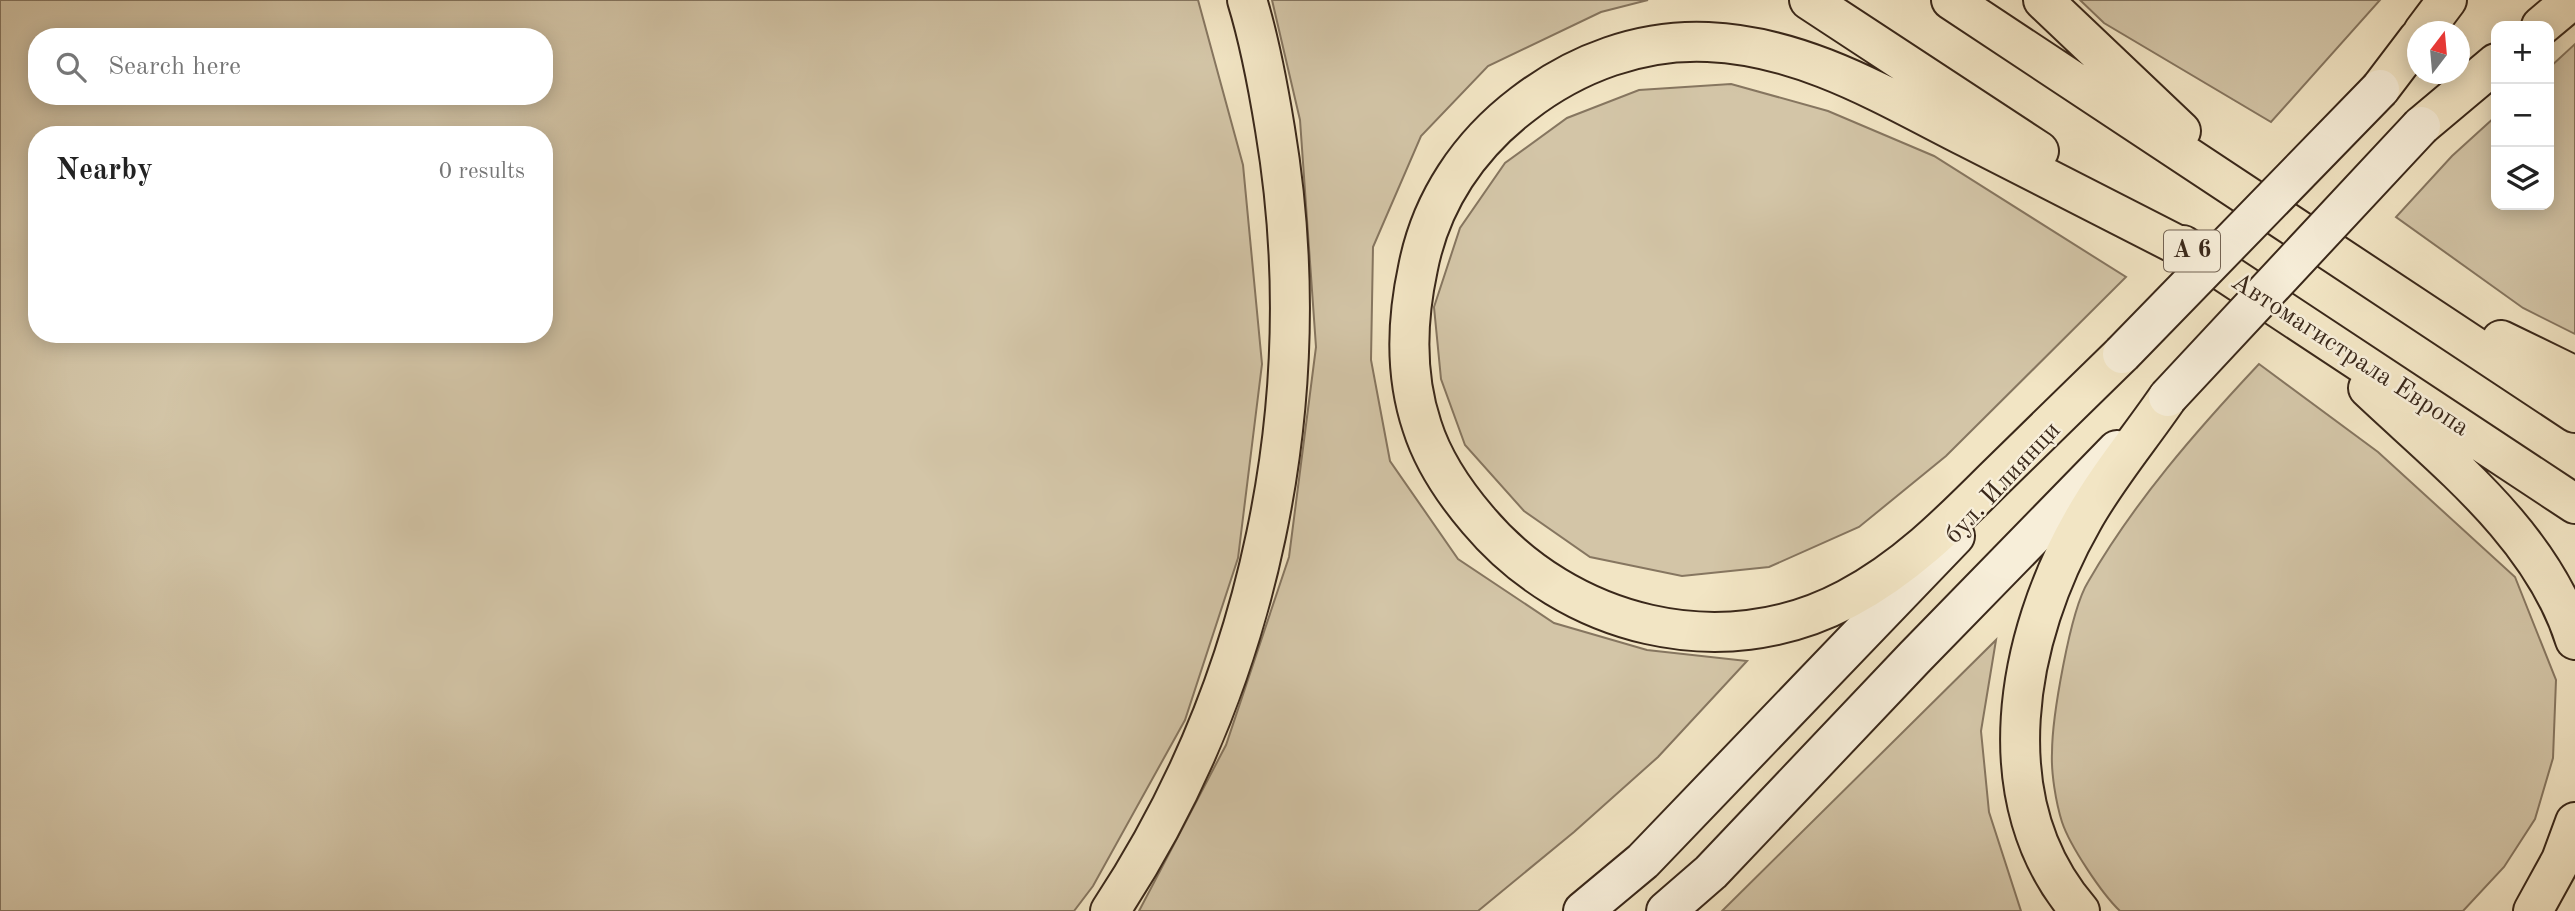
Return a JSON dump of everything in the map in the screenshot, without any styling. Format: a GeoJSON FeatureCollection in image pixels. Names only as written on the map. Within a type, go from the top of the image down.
{"type":"FeatureCollection","features":[{"type":"Feature","properties":{"kind":"highway"},"geometry":{"type":"LineString","coordinates":[[1110,911],[1166,813],[1226,682],[1266,539],[1278,463],[1288,386],[1292,314],[1289,238],[1270,97],[1247,0]]}},
{"type":"Feature","properties":{"kind":"highway","name":"Автомагистрала Европа"},"geometry":{"type":"LineString","coordinates":[[1809,0],[2575,504]]}},
{"type":"Feature","properties":{"kind":"highway"},"geometry":{"type":"LineString","coordinates":[[1951,0],[2575,413]]}},
{"type":"Feature","properties":{"kind":"highway"},"geometry":{"type":"LineString","coordinates":[[2043,0],[2256,202]]}},
{"type":"Feature","properties":{"kind":"highway"},"geometry":{"type":"LineString","coordinates":[[2431,21],[2447,0]]}},
{"type":"Feature","properties":{"kind":"highway"},"geometry":{"type":"LineString","coordinates":[[2547,21],[2572,0]]}},
{"type":"Feature","properties":{"kind":"highway"},"geometry":{"type":"LineString","coordinates":[[2122,354],[1929,543],[1892,571],[1846,600],[1804,618],[1735,632],[1696,632],[1623,619],[1585,605],[1550,586],[1496,541],[1452,488],[1422,427],[1415,398],[1409,335],[1422,248],[1448,187],[1483,138],[1530,98],[1583,67],[1645,46],[1674,43],[1734,43],[1770,49],[1837,72],[2199,256]]}},
{"type":"Feature","properties":{"kind":"highway"},"geometry":{"type":"LineString","coordinates":[[2380,89],[2407,53]]}},
{"type":"Feature","properties":{"kind":"highway"},"geometry":{"type":"LineString","coordinates":[[2421,126],[2491,67]]}},
{"type":"Feature","properties":{"kind":"highway"},"geometry":{"type":"LineString","coordinates":[[2355,269],[2575,376]]}},
{"type":"Feature","properties":{"kind":"highway"},"geometry":{"type":"LineString","coordinates":[[2299,321],[2487,502],[2525,545],[2550,583],[2575,640]]}},
{"type":"Feature","properties":{"kind":"highway"},"geometry":{"type":"LineString","coordinates":[[2080,911],[2055,879],[2046,861],[2023,796],[2020,741],[2025,684],[2055,577],[2083,519],[2168,397]]}},
{"type":"Feature","properties":{"kind":"highway"},"geometry":{"type":"LineString","coordinates":[[2533,911],[2560,860],[2575,822]]}},
{"type":"Feature","properties":{"kind":"street"},"geometry":{"type":"LineString","coordinates":[[2445,21],[2465,0]]}},
{"type":"Feature","properties":{"kind":"street"},"geometry":{"type":"LineString","coordinates":[[2527,21],[2548,0]]}},
{"type":"Feature","properties":{"kind":"street"},"geometry":{"type":"LineString","coordinates":[[1666,911],[1711,872],[1914,657],[2168,397],[2421,126],[2491,56]]}},
{"type":"Feature","properties":{"kind":"street","name":"бул. Илиянци"},"geometry":{"type":"LineString","coordinates":[[1583,911],[1643,861],[1890,606],[2122,354],[2407,61]]}},
{"type":"Feature","properties":{"kind":"shaded area"},"geometry":{"type":"Polygon","coordinates":[[[0,0],[1198,0],[1243,165],[1262,364],[1238,558],[1185,720],[1093,886],[1074,911],[0,911],[0,0]]]}},
{"type":"Feature","properties":{"kind":"shaded area"},"geometry":{"type":"Polygon","coordinates":[[[1272,0],[1648,0],[1601,12],[1488,66],[1421,136],[1373,247],[1371,360],[1390,461],[1458,559],[1554,623],[1647,650],[1747,661],[1658,757],[1574,832],[1478,911],[1139,911],[1226,745],[1289,557],[1316,347],[1300,120],[1272,0]]]}},
{"type":"Feature","properties":{"kind":"shaded area"},"geometry":{"type":"Polygon","coordinates":[[[2080,0],[2380,0],[2271,122],[2104,23],[2080,0]]]}},
{"type":"Feature","properties":{"kind":"shaded area"},"geometry":{"type":"Polygon","coordinates":[[[2575,44],[2575,334],[2523,308],[2396,217],[2452,156],[2491,121],[2491,210],[2554,210],[2554,63],[2575,44]]]}},
{"type":"Feature","properties":{"kind":"shaded area"},"geometry":{"type":"Polygon","coordinates":[[[1731,84],[1828,111],[1934,156],[2126,277],[1946,456],[1859,527],[1769,567],[1682,576],[1590,557],[1524,511],[1465,445],[1441,379],[1434,307],[1460,228],[1505,163],[1567,118],[1639,90],[1731,84]]]}},
{"type":"Feature","properties":{"kind":"shaded area"},"geometry":{"type":"Polygon","coordinates":[[[2259,364],[2378,452],[2515,577],[2556,680],[2553,758],[2535,819],[2504,867],[2463,911],[2120,911],[2087,869],[2062,822],[2053,779],[2053,737],[2063,665],[2081,596],[2106,552],[2146,496],[2189,441],[2259,364]]]}},
{"type":"Feature","properties":{"kind":"shaded area"},"geometry":{"type":"Polygon","coordinates":[[[1996,640],[1981,731],[1989,812],[2021,911],[1722,911],[1996,640]]]}}]}
